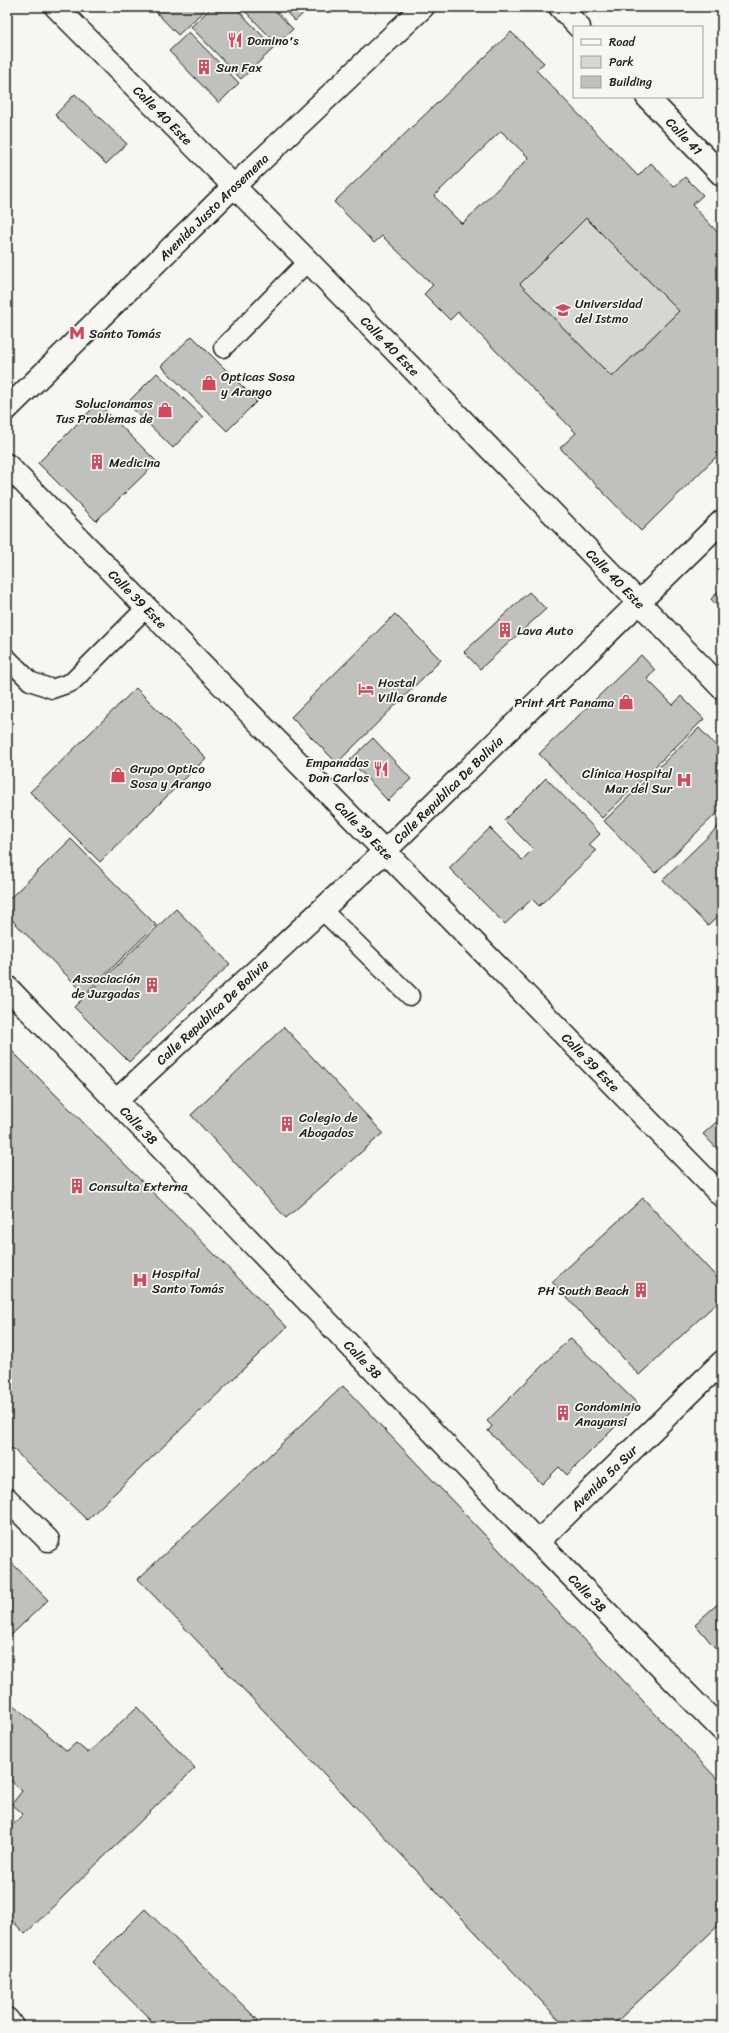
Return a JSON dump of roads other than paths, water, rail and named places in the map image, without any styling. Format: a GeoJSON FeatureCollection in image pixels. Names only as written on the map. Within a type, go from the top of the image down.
{"type":"FeatureCollection","features":[{"type":"Feature","properties":{"kind":"street","name":"Calle 40 Este"},"geometry":{"type":"LineString","coordinates":[[56,7],[308,262],[722,688]]}},
{"type":"Feature","properties":{"kind":"street","name":"Avenida Justo Arosemena"},"geometry":{"type":"LineString","coordinates":[[7,409],[233,187],[423,7]]}},
{"type":"Feature","properties":{"kind":"street"},"geometry":{"type":"LineString","coordinates":[[560,7],[578,26]]}},
{"type":"Feature","properties":{"kind":"street","name":"Calle 41"},"geometry":{"type":"LineString","coordinates":[[648,98],[722,175]]}},
{"type":"Feature","properties":{"kind":"street","name":"Calle 39 Este"},"geometry":{"type":"LineString","coordinates":[[7,465],[722,1196]]}},
{"type":"Feature","properties":{"kind":"street","name":"Calle Republica De Bolivia"},"geometry":{"type":"LineString","coordinates":[[116,1101],[385,851],[638,601],[722,521]]}},
{"type":"Feature","properties":{"kind":"street","name":"Calle 38"},"geometry":{"type":"LineString","coordinates":[[7,987],[538,1542],[722,1730]]}},
{"type":"Feature","properties":{"kind":"street","name":"Avenida 5a Sur"},"geometry":{"type":"LineString","coordinates":[[538,1542],[722,1362]]}},
{"type":"Feature","properties":{"kind":"street"},"geometry":{"type":"LineString","coordinates":[[7,1499],[48,1540]]}},
{"type":"Feature","properties":{"kind":"street"},"geometry":{"type":"LineString","coordinates":[[7,2019],[12,2026]]}},
{"type":"Feature","properties":{"kind":"lane"},"geometry":{"type":"LineString","coordinates":[[224,348],[308,262]]}},
{"type":"Feature","properties":{"kind":"lane"},"geometry":{"type":"LineString","coordinates":[[7,658],[30,681],[52,689],[72,682],[147,607]]}},
{"type":"Feature","properties":{"kind":"lane"},"geometry":{"type":"LineString","coordinates":[[322,910],[410,996]]}},
{"type":"Feature","properties":{"kind":"place","name":"Domino's"},"geometry":{"type":"Point","coordinates":[235,40]}},
{"type":"Feature","properties":{"kind":"place","name":"Sun Fax"},"geometry":{"type":"Point","coordinates":[204,67]}},
{"type":"Feature","properties":{"kind":"place","name":"Universidad del Istmo"},"geometry":{"type":"Point","coordinates":[563,310]}},
{"type":"Feature","properties":{"kind":"place","name":"Santo Tomás"},"geometry":{"type":"Point","coordinates":[77,333]}},
{"type":"Feature","properties":{"kind":"place","name":"Opticas Sosa y Arango"},"geometry":{"type":"Point","coordinates":[209,383]}},
{"type":"Feature","properties":{"kind":"place","name":"Solucionamos Tus Problemas de"},"geometry":{"type":"Point","coordinates":[165,410]}},
{"type":"Feature","properties":{"kind":"place","name":"Medicina"},"geometry":{"type":"Point","coordinates":[97,462]}},
{"type":"Feature","properties":{"kind":"place","name":"Lava Auto"},"geometry":{"type":"Point","coordinates":[505,630]}},
{"type":"Feature","properties":{"kind":"place","name":"Hostal Villa Grande"},"geometry":{"type":"Point","coordinates":[366,689]}},
{"type":"Feature","properties":{"kind":"place","name":"Print Art Panama"},"geometry":{"type":"Point","coordinates":[626,702]}},
{"type":"Feature","properties":{"kind":"place","name":"Empanadas Don Carlos"},"geometry":{"type":"Point","coordinates":[381,769]}},
{"type":"Feature","properties":{"kind":"place","name":"Grupo Optico Sosa y Arango"},"geometry":{"type":"Point","coordinates":[118,775]}},
{"type":"Feature","properties":{"kind":"place","name":"Clínica Hospital Mar del Sur"},"geometry":{"type":"Point","coordinates":[684,780]}},
{"type":"Feature","properties":{"kind":"place","name":"Associación de Juzgadas"},"geometry":{"type":"Point","coordinates":[152,985]}},
{"type":"Feature","properties":{"kind":"place","name":"Colegio de Abogados"},"geometry":{"type":"Point","coordinates":[287,1124]}},
{"type":"Feature","properties":{"kind":"place","name":"Consulta Externa"},"geometry":{"type":"Point","coordinates":[77,1186]}},
{"type":"Feature","properties":{"kind":"place","name":"Hospital Santo Tomás"},"geometry":{"type":"Point","coordinates":[140,1280]}},
{"type":"Feature","properties":{"kind":"place","name":"PH South Beach"},"geometry":{"type":"Point","coordinates":[641,1290]}},
{"type":"Feature","properties":{"kind":"place","name":"Condominio Anayansi"},"geometry":{"type":"Point","coordinates":[563,1413]}}]}
